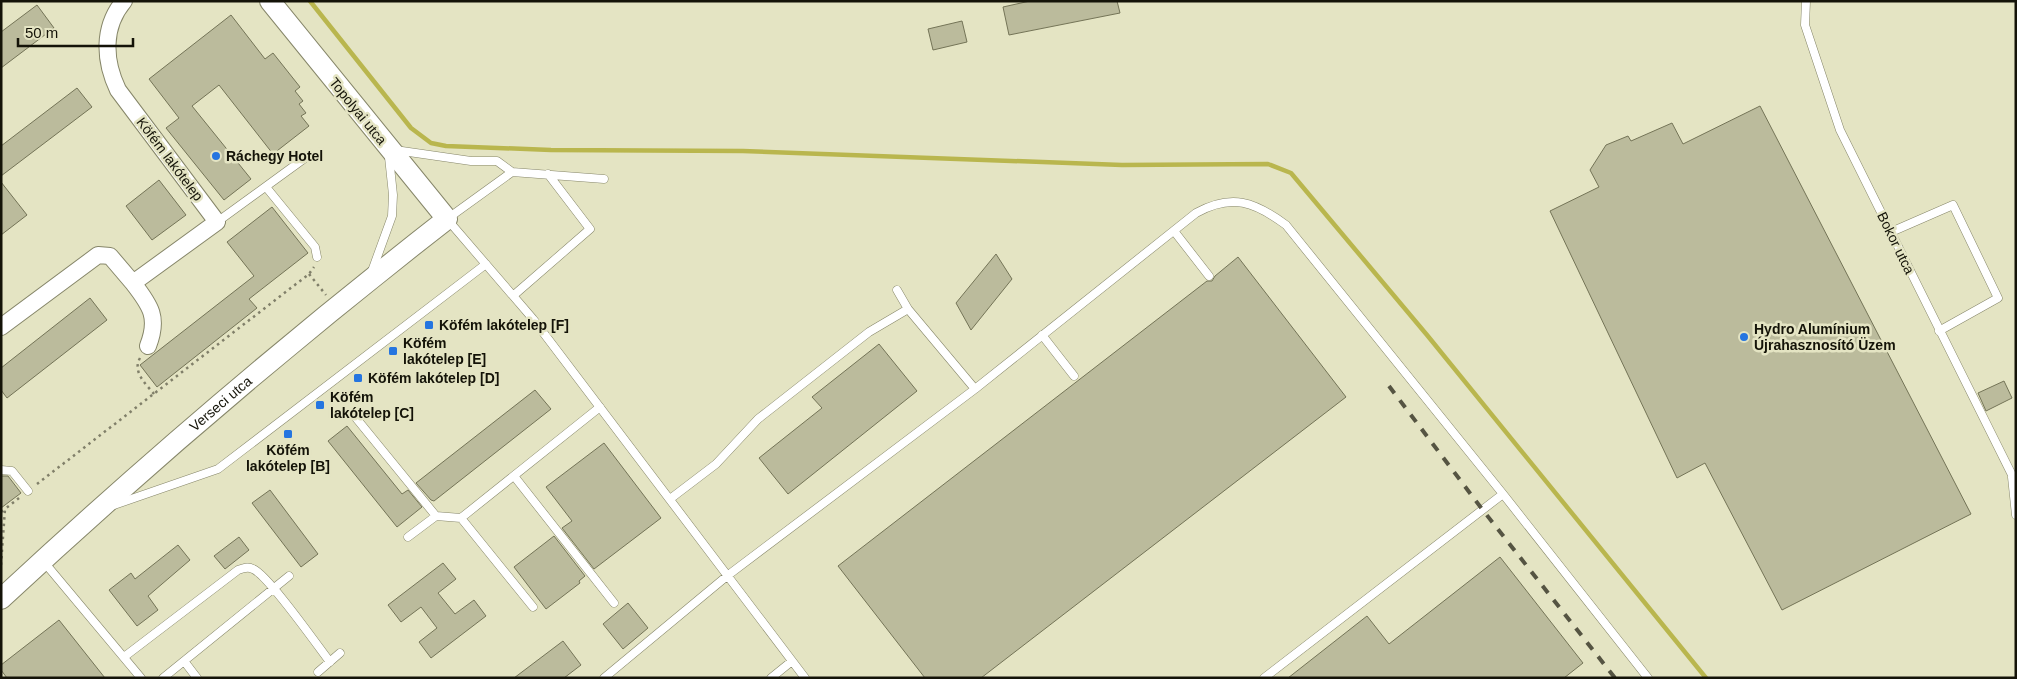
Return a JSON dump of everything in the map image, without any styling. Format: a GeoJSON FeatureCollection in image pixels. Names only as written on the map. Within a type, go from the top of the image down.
{"type":"FeatureCollection","features":[{"type":"Feature","properties":{"kind":"street","name":"Köfém lakótelep"},"geometry":{"type":"LineString","coordinates":[[124,1],[119,8],[108,37],[106,55],[110,73],[118,90],[217,222]]}},
{"type":"Feature","properties":{"kind":"street","name":"Topolyai utca"},"geometry":{"type":"LineString","coordinates":[[270,1],[389,150],[447,219]]}},
{"type":"Feature","properties":{"kind":"street","name":"Verseci utca"},"geometry":{"type":"LineString","coordinates":[[1,599],[95,512],[369,280],[447,219]]}},
{"type":"Feature","properties":{"kind":"street"},"geometry":{"type":"LineString","coordinates":[[133,283],[217,222]]}},
{"type":"Feature","properties":{"kind":"street"},"geometry":{"type":"LineString","coordinates":[[1,327],[98,255],[110,256],[133,283],[152,312],[155,330],[148,346]]}},
{"type":"Feature","properties":{"kind":"lane","name":"Bokor utca"},"geometry":{"type":"LineString","coordinates":[[1806,1],[1805,25],[1840,130],[2014,479]]}},
{"type":"Feature","properties":{"kind":"lane"},"geometry":{"type":"LineString","coordinates":[[369,280],[392,216],[393,194],[389,150],[445,158],[497,161],[512,172],[604,179]]}},
{"type":"Feature","properties":{"kind":"lane"},"geometry":{"type":"LineString","coordinates":[[217,222],[306,158]]}},
{"type":"Feature","properties":{"kind":"lane"},"geometry":{"type":"LineString","coordinates":[[512,172],[447,219],[514,295],[805,678]]}},
{"type":"Feature","properties":{"kind":"lane"},"geometry":{"type":"LineString","coordinates":[[514,295],[590,229],[548,174]]}},
{"type":"Feature","properties":{"kind":"lane"},"geometry":{"type":"LineString","coordinates":[[266,187],[315,247],[317,256]]}},
{"type":"Feature","properties":{"kind":"lane"},"geometry":{"type":"LineString","coordinates":[[604,678],[727,576],[975,389],[1196,213],[1220,202],[1245,203],[1259,208],[1286,225],[1503,494],[1648,678]]}},
{"type":"Feature","properties":{"kind":"lane"},"geometry":{"type":"LineString","coordinates":[[1891,232],[1953,204],[1998,298],[1939,331]]}},
{"type":"Feature","properties":{"kind":"lane"},"geometry":{"type":"LineString","coordinates":[[1174,231],[1208,276]]}},
{"type":"Feature","properties":{"kind":"lane"},"geometry":{"type":"LineString","coordinates":[[95,512],[218,469],[486,264]]}},
{"type":"Feature","properties":{"kind":"lane"},"geometry":{"type":"LineString","coordinates":[[896,290],[908,309],[975,389]]}},
{"type":"Feature","properties":{"kind":"lane"},"geometry":{"type":"LineString","coordinates":[[670,499],[716,464],[758,419],[869,332],[908,309]]}},
{"type":"Feature","properties":{"kind":"lane"},"geometry":{"type":"LineString","coordinates":[[1042,335],[1074,376]]}},
{"type":"Feature","properties":{"kind":"lane"},"geometry":{"type":"LineString","coordinates":[[408,538],[436,516],[461,518],[600,406]]}},
{"type":"Feature","properties":{"kind":"lane"},"geometry":{"type":"LineString","coordinates":[[356,418],[436,516]]}},
{"type":"Feature","properties":{"kind":"lane"},"geometry":{"type":"LineString","coordinates":[[1,470],[12,471],[28,491]]}},
{"type":"Feature","properties":{"kind":"lane"},"geometry":{"type":"LineString","coordinates":[[514,476],[614,602]]}},
{"type":"Feature","properties":{"kind":"lane"},"geometry":{"type":"LineString","coordinates":[[2014,479],[2016,515]]}},
{"type":"Feature","properties":{"kind":"lane"},"geometry":{"type":"LineString","coordinates":[[1264,678],[1503,494]]}},
{"type":"Feature","properties":{"kind":"lane"},"geometry":{"type":"LineString","coordinates":[[461,518],[533,607]]}},
{"type":"Feature","properties":{"kind":"lane"},"geometry":{"type":"LineString","coordinates":[[42,560],[141,678]]}},
{"type":"Feature","properties":{"kind":"lane"},"geometry":{"type":"LineString","coordinates":[[124,657],[242,568],[258,571],[330,662]]}},
{"type":"Feature","properties":{"kind":"lane"},"geometry":{"type":"LineString","coordinates":[[163,678],[289,576]]}},
{"type":"Feature","properties":{"kind":"lane"},"geometry":{"type":"LineString","coordinates":[[318,672],[340,653]]}},
{"type":"Feature","properties":{"kind":"lane"},"geometry":{"type":"LineString","coordinates":[[184,661],[196,678]]}},
{"type":"Feature","properties":{"kind":"lane"},"geometry":{"type":"LineString","coordinates":[[771,678],[792,661]]}},
{"type":"Feature","properties":{"kind":"path"},"geometry":{"type":"LineString","coordinates":[[1,512],[308,274],[315,265],[317,256]]}},
{"type":"Feature","properties":{"kind":"path"},"geometry":{"type":"LineString","coordinates":[[308,274],[326,296]]}},
{"type":"Feature","properties":{"kind":"path"},"geometry":{"type":"LineString","coordinates":[[148,346],[138,360],[139,375],[154,394]]}},
{"type":"Feature","properties":{"kind":"path"},"geometry":{"type":"LineString","coordinates":[[1,565],[5,509]]}},
{"type":"Feature","properties":{"kind":"building"},"geometry":{"type":"Polygon","coordinates":[[[1030,1],[1117,1],[1120,13],[1009,35],[1003,7],[1030,1]]]}},
{"type":"Feature","properties":{"kind":"building"},"geometry":{"type":"Polygon","coordinates":[[[37,5],[54,28],[1,68],[1,32],[37,5]]]}},
{"type":"Feature","properties":{"kind":"building"},"geometry":{"type":"Polygon","coordinates":[[[231,15],[265,59],[273,53],[300,87],[295,91],[303,101],[299,104],[306,113],[301,116],[309,126],[273,154],[219,85],[192,106],[251,179],[224,200],[166,128],[179,118],[149,79],[231,15]]]}},
{"type":"Feature","properties":{"kind":"building"},"geometry":{"type":"Polygon","coordinates":[[[962,21],[967,42],[933,50],[928,29],[962,21]]]}},
{"type":"Feature","properties":{"kind":"building"},"geometry":{"type":"Polygon","coordinates":[[[77,88],[92,107],[1,176],[1,146],[77,88]]]}},
{"type":"Feature","properties":{"kind":"building","name":"Hydro Alumínium Újrahasznosító Üzem"},"geometry":{"type":"Polygon","coordinates":[[[1760,106],[1971,514],[1782,610],[1705,463],[1677,478],[1550,211],[1599,187],[1590,170],[1606,145],[1628,136],[1631,141],[1672,123],[1683,144],[1760,106]]]}},
{"type":"Feature","properties":{"kind":"building"},"geometry":{"type":"Polygon","coordinates":[[[159,180],[186,215],[152,240],[126,206],[159,180]]]}},
{"type":"Feature","properties":{"kind":"building"},"geometry":{"type":"Polygon","coordinates":[[[1,182],[27,215],[1,235],[1,182]]]}},
{"type":"Feature","properties":{"kind":"building"},"geometry":{"type":"Polygon","coordinates":[[[272,207],[308,253],[249,299],[257,308],[157,387],[140,365],[254,276],[227,242],[272,207]]]}},
{"type":"Feature","properties":{"kind":"building"},"geometry":{"type":"Polygon","coordinates":[[[996,254],[1012,279],[971,330],[956,303],[996,254]]]}},
{"type":"Feature","properties":{"kind":"building"},"geometry":{"type":"Polygon","coordinates":[[[1238,257],[1346,397],[981,678],[925,678],[838,566],[1207,281],[1212,281],[1215,276],[1238,257]]]}},
{"type":"Feature","properties":{"kind":"building"},"geometry":{"type":"Polygon","coordinates":[[[90,298],[107,320],[7,398],[1,390],[1,368],[90,298]]]}},
{"type":"Feature","properties":{"kind":"building"},"geometry":{"type":"Polygon","coordinates":[[[879,344],[917,391],[788,494],[759,458],[822,408],[812,397],[879,344]]]}},
{"type":"Feature","properties":{"kind":"building"},"geometry":{"type":"Polygon","coordinates":[[[2004,381],[2012,398],[1986,411],[1978,393],[2004,381]]]}},
{"type":"Feature","properties":{"kind":"building"},"geometry":{"type":"Polygon","coordinates":[[[535,390],[551,409],[434,501],[431,500],[416,483],[535,390]]]}},
{"type":"Feature","properties":{"kind":"building"},"geometry":{"type":"Polygon","coordinates":[[[347,426],[402,494],[408,490],[422,507],[397,527],[328,441],[347,426]]]}},
{"type":"Feature","properties":{"kind":"building"},"geometry":{"type":"Polygon","coordinates":[[[604,443],[661,518],[594,569],[562,528],[572,521],[546,487],[604,443]]]}},
{"type":"Feature","properties":{"kind":"building"},"geometry":{"type":"Polygon","coordinates":[[[1,476],[8,476],[21,493],[1,508],[1,476]]]}},
{"type":"Feature","properties":{"kind":"building"},"geometry":{"type":"Polygon","coordinates":[[[270,490],[318,554],[301,567],[252,503],[270,490]]]}},
{"type":"Feature","properties":{"kind":"building"},"geometry":{"type":"Polygon","coordinates":[[[554,536],[585,576],[579,581],[580,583],[546,609],[514,567],[554,536]]]}},
{"type":"Feature","properties":{"kind":"building"},"geometry":{"type":"Polygon","coordinates":[[[239,537],[249,550],[225,569],[214,556],[239,537]]]}},
{"type":"Feature","properties":{"kind":"building"},"geometry":{"type":"Polygon","coordinates":[[[178,545],[190,560],[148,596],[158,610],[137,626],[109,590],[131,573],[135,579],[178,545]]]}},
{"type":"Feature","properties":{"kind":"building"},"geometry":{"type":"Polygon","coordinates":[[[1500,557],[1583,663],[1564,678],[1288,678],[1367,616],[1389,644],[1500,557]]]}},
{"type":"Feature","properties":{"kind":"building"},"geometry":{"type":"Polygon","coordinates":[[[443,563],[456,579],[438,593],[455,614],[474,600],[486,616],[431,658],[419,642],[437,628],[421,607],[401,622],[388,605],[443,563]]]}},
{"type":"Feature","properties":{"kind":"building"},"geometry":{"type":"Polygon","coordinates":[[[628,603],[648,628],[623,649],[603,624],[628,603]]]}},
{"type":"Feature","properties":{"kind":"building"},"geometry":{"type":"Polygon","coordinates":[[[59,620],[105,678],[7,678],[1,670],[1,665],[59,620]]]}},
{"type":"Feature","properties":{"kind":"building"},"geometry":{"type":"Polygon","coordinates":[[[563,641],[581,665],[564,678],[514,678],[563,641]]]}},
{"type":"Feature","properties":{"kind":"waterway"},"geometry":{"type":"LineString","coordinates":[[310,1],[411,128],[431,143],[446,146],[551,150],[743,151],[1122,165],[1268,164],[1291,173],[1427,335],[1706,678]]}},
{"type":"Feature","properties":{"kind":"railway"},"geometry":{"type":"LineString","coordinates":[[1389,386],[1482,509],[1615,678]]}},
{"type":"Feature","properties":{"kind":"place","name":"Ráchegy Hotel"},"geometry":{"type":"Point","coordinates":[216,156]}},
{"type":"Feature","properties":{"kind":"place","name":"Köfém lakótelep [F]"},"geometry":{"type":"Point","coordinates":[429,325]}},
{"type":"Feature","properties":{"kind":"place","name":"Hydro Alumínium Újrahasznosító Üzem"},"geometry":{"type":"Point","coordinates":[1744,337]}},
{"type":"Feature","properties":{"kind":"place","name":"Köfém lakótelep [E]"},"geometry":{"type":"Point","coordinates":[393,351]}},
{"type":"Feature","properties":{"kind":"place","name":"Köfém lakótelep [D]"},"geometry":{"type":"Point","coordinates":[358,378]}},
{"type":"Feature","properties":{"kind":"place","name":"Köfém lakótelep [C]"},"geometry":{"type":"Point","coordinates":[320,405]}},
{"type":"Feature","properties":{"kind":"place","name":"Köfém lakótelep [B]"},"geometry":{"type":"Point","coordinates":[288,434]}}]}
